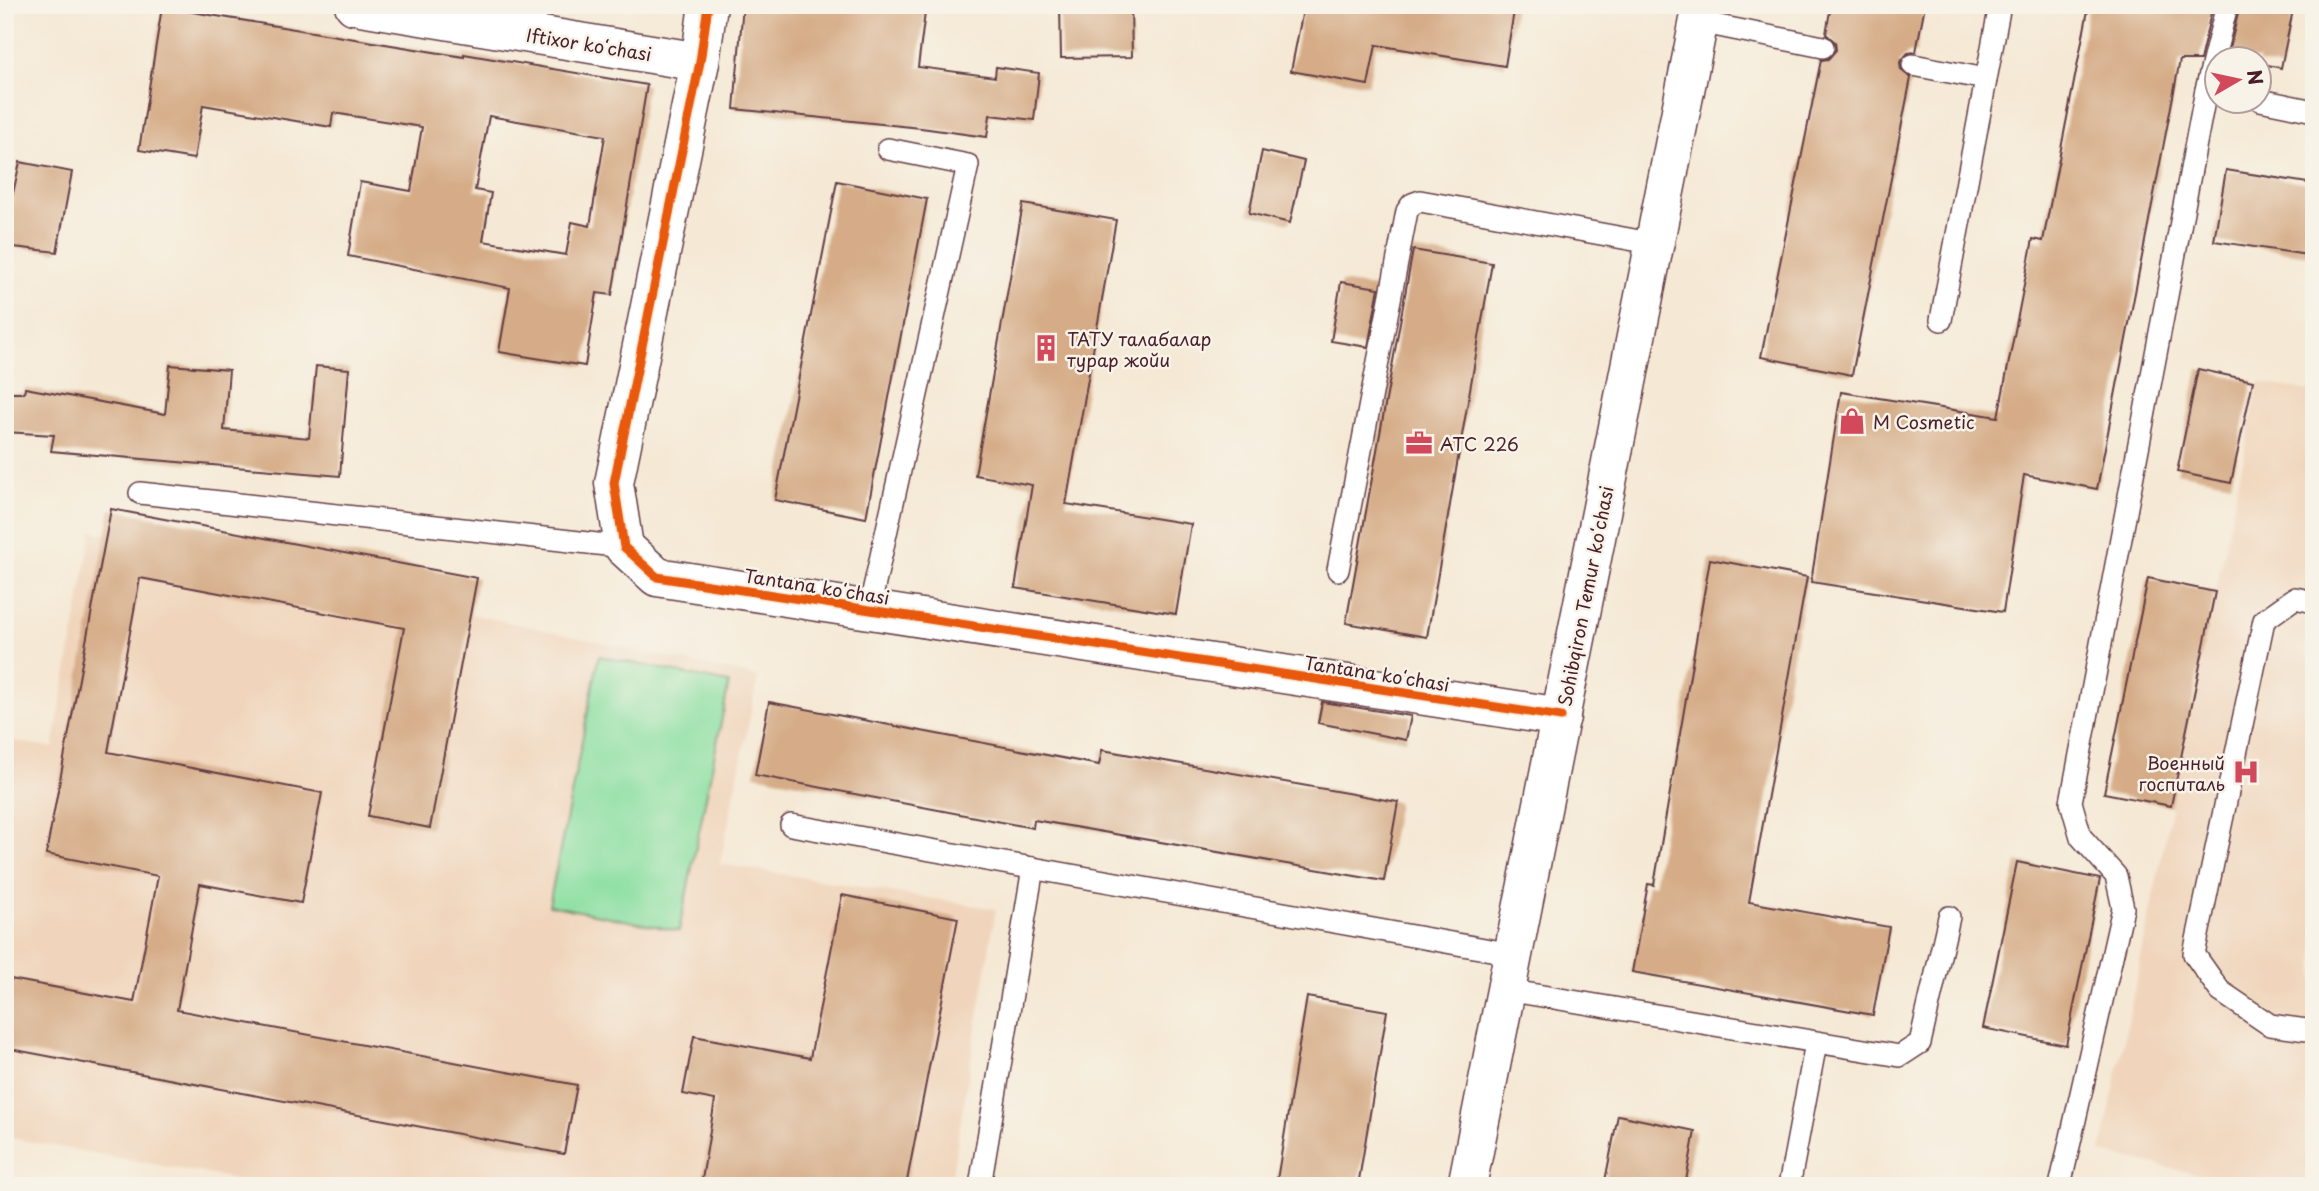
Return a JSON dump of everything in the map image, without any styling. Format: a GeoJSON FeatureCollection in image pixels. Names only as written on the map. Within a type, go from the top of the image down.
{"type":"FeatureCollection","features":[{"type":"Feature","properties":{"kind":"street","name":"Iftixor koʻchasi"},"geometry":{"type":"LineString","coordinates":[[354,5],[700,62]]}},
{"type":"Feature","properties":{"kind":"street"},"geometry":{"type":"LineString","coordinates":[[624,547],[614,483],[700,62],[708,5]]}},
{"type":"Feature","properties":{"kind":"street","name":"Sohibqiron Temur koʻchasi"},"geometry":{"type":"LineString","coordinates":[[1467,1186],[1701,14]]}},
{"type":"Feature","properties":{"kind":"street","name":"Tantana koʻchasi"},"geometry":{"type":"LineString","coordinates":[[624,547],[657,577],[1561,717]]}},
{"type":"Feature","properties":{"kind":"lane"},"geometry":{"type":"LineString","coordinates":[[1941,320],[2000,5]]}},
{"type":"Feature","properties":{"kind":"lane"},"geometry":{"type":"LineString","coordinates":[[2219,46],[2227,5]]}},
{"type":"Feature","properties":{"kind":"lane"},"geometry":{"type":"LineString","coordinates":[[1701,14],[1823,47]]}},
{"type":"Feature","properties":{"kind":"lane"},"geometry":{"type":"LineString","coordinates":[[1913,65],[1986,79]]}},
{"type":"Feature","properties":{"kind":"lane"},"geometry":{"type":"LineString","coordinates":[[2274,103],[2314,111]]}},
{"type":"Feature","properties":{"kind":"lane"},"geometry":{"type":"LineString","coordinates":[[2060,1186],[2123,908],[2116,876],[2081,837],[2071,802],[2206,116]]}},
{"type":"Feature","properties":{"kind":"lane"},"geometry":{"type":"LineString","coordinates":[[869,610],[968,164],[888,149]]}},
{"type":"Feature","properties":{"kind":"lane"},"geometry":{"type":"LineString","coordinates":[[1338,570],[1407,211],[1412,204],[1420,201],[1656,244]]}},
{"type":"Feature","properties":{"kind":"lane"},"geometry":{"type":"LineString","coordinates":[[140,493],[624,547]]}},
{"type":"Feature","properties":{"kind":"lane"},"geometry":{"type":"LineString","coordinates":[[2314,602],[2295,598],[2264,620],[2194,954],[2220,991],[2270,1025],[2314,1031]]}},
{"type":"Feature","properties":{"kind":"lane"},"geometry":{"type":"LineString","coordinates":[[791,824],[1033,868],[1510,972],[1816,1043],[1900,1056],[1920,1043],[1949,917]]}},
{"type":"Feature","properties":{"kind":"lane"},"geometry":{"type":"LineString","coordinates":[[980,1186],[1033,868]]}},
{"type":"Feature","properties":{"kind":"lane"},"geometry":{"type":"LineString","coordinates":[[1789,1186],[1816,1043]]}},
{"type":"Feature","properties":{"kind":"shaded area","name":"Военный госпиталь"},"geometry":{"type":"Polygon","coordinates":[[[2259,382],[2314,392],[2314,1186],[2247,1186],[2101,1152],[2259,382]]]}},
{"type":"Feature","properties":{"kind":"shaded area"},"geometry":{"type":"Polygon","coordinates":[[[92,531],[758,677],[720,864],[996,909],[950,1186],[273,1186],[5,1137],[5,739],[53,748],[92,531]]]}},
{"type":"Feature","properties":{"kind":"green space"},"geometry":{"type":"Polygon","coordinates":[[[599,656],[729,683],[679,931],[549,905],[599,656]]]}},
{"type":"Feature","properties":{"kind":"building"},"geometry":{"type":"Polygon","coordinates":[[[743,5],[926,5],[918,67],[995,77],[996,67],[1039,73],[1034,120],[990,115],[987,137],[734,109],[743,5]]]}},
{"type":"Feature","properties":{"kind":"building"},"geometry":{"type":"Polygon","coordinates":[[[1060,5],[1131,5],[1132,57],[1061,58],[1060,5]]]}},
{"type":"Feature","properties":{"kind":"building"},"geometry":{"type":"Polygon","coordinates":[[[1304,5],[1515,5],[1505,66],[1376,45],[1368,85],[1291,71],[1304,5]]]}},
{"type":"Feature","properties":{"kind":"building"},"geometry":{"type":"Polygon","coordinates":[[[1831,5],[1925,5],[1916,52],[1908,53],[1900,62],[1901,70],[1911,78],[1852,375],[1761,357],[1821,60],[1828,59],[1836,50],[1835,42],[1826,34],[1831,5]]]}},
{"type":"Feature","properties":{"kind":"building"},"geometry":{"type":"Polygon","coordinates":[[[2089,5],[2213,5],[2200,60],[2180,60],[2097,489],[2024,475],[2003,612],[1811,582],[1841,392],[1998,417],[2033,239],[2043,241],[2089,5]]]}},
{"type":"Feature","properties":{"kind":"building"},"geometry":{"type":"Polygon","coordinates":[[[2240,5],[2294,5],[2281,68],[2274,66],[2274,46],[2230,46],[2240,5]]]}},
{"type":"Feature","properties":{"kind":"building"},"geometry":{"type":"Polygon","coordinates":[[[162,7],[647,85],[612,295],[597,293],[585,366],[499,352],[510,288],[348,256],[360,182],[411,191],[422,127],[333,113],[331,127],[203,105],[194,159],[139,150],[162,7]],[[489,116],[475,190],[491,193],[483,241],[566,255],[572,222],[590,226],[605,136],[489,116]]]}},
{"type":"Feature","properties":{"kind":"building"},"geometry":{"type":"Polygon","coordinates":[[[1262,151],[1304,161],[1290,223],[1249,213],[1262,151]]]}},
{"type":"Feature","properties":{"kind":"building"},"geometry":{"type":"Polygon","coordinates":[[[20,162],[72,172],[57,252],[5,246],[5,201],[11,202],[20,162]]]}},
{"type":"Feature","properties":{"kind":"building"},"geometry":{"type":"Polygon","coordinates":[[[2226,170],[2314,184],[2314,256],[2214,241],[2226,170]]]}},
{"type":"Feature","properties":{"kind":"building"},"geometry":{"type":"Polygon","coordinates":[[[837,181],[927,199],[866,518],[775,500],[837,181]]]}},
{"type":"Feature","properties":{"kind":"building","name":"ТАТУ талабалар турар жойи"},"geometry":{"type":"Polygon","coordinates":[[[1023,204],[1116,220],[1066,504],[1191,524],[1176,614],[1015,588],[1032,485],[975,475],[1023,204]]]}},
{"type":"Feature","properties":{"kind":"building","name":"АТС 226"},"geometry":{"type":"Polygon","coordinates":[[[1413,250],[1492,263],[1427,637],[1346,623],[1413,250]]]}},
{"type":"Feature","properties":{"kind":"building"},"geometry":{"type":"Polygon","coordinates":[[[1341,282],[1379,288],[1368,347],[1331,341],[1341,282]]]}},
{"type":"Feature","properties":{"kind":"building"},"geometry":{"type":"Polygon","coordinates":[[[170,365],[229,370],[224,430],[309,438],[316,366],[349,369],[340,476],[51,451],[54,435],[5,432],[5,393],[24,393],[25,388],[165,414],[170,365]]]}},
{"type":"Feature","properties":{"kind":"building"},"geometry":{"type":"Polygon","coordinates":[[[2198,369],[2253,381],[2231,483],[2177,472],[2198,369]]]}},
{"type":"Feature","properties":{"kind":"building"},"geometry":{"type":"Polygon","coordinates":[[[111,509],[477,578],[430,828],[368,816],[404,628],[140,578],[108,752],[322,793],[301,903],[200,884],[177,1010],[577,1085],[564,1154],[5,1048],[5,978],[134,1002],[158,876],[46,854],[111,509]]]}},
{"type":"Feature","properties":{"kind":"building"},"geometry":{"type":"Polygon","coordinates":[[[1710,559],[1807,577],[1749,902],[1889,927],[1873,1015],[1632,972],[1648,884],[1654,885],[1710,559]]]}},
{"type":"Feature","properties":{"kind":"building"},"geometry":{"type":"Polygon","coordinates":[[[2148,578],[2215,592],[2171,806],[2104,793],[2148,578]]]}},
{"type":"Feature","properties":{"kind":"building"},"geometry":{"type":"Polygon","coordinates":[[[769,702],[1099,765],[1102,750],[1398,802],[1384,881],[1034,820],[1033,828],[755,775],[769,702]]]}},
{"type":"Feature","properties":{"kind":"building"},"geometry":{"type":"Polygon","coordinates":[[[1322,702],[1411,716],[1406,740],[1318,723],[1322,702]]]}},
{"type":"Feature","properties":{"kind":"building"},"geometry":{"type":"Polygon","coordinates":[[[2017,862],[2100,879],[2066,1045],[1983,1028],[2017,862]]]}},
{"type":"Feature","properties":{"kind":"building"},"geometry":{"type":"Polygon","coordinates":[[[842,895],[958,918],[906,1186],[701,1186],[715,1100],[683,1094],[694,1036],[810,1058],[842,895]]]}},
{"type":"Feature","properties":{"kind":"building"},"geometry":{"type":"Polygon","coordinates":[[[1307,997],[1387,1011],[1358,1186],[1276,1186],[1307,997]]]}},
{"type":"Feature","properties":{"kind":"building"},"geometry":{"type":"Polygon","coordinates":[[[1618,1115],[1695,1131],[1685,1186],[1604,1186],[1618,1115]]]}},
{"type":"Feature","properties":{"kind":"cycle path"},"geometry":{"type":"LineString","coordinates":[[708,5],[700,62],[614,483],[624,547],[657,577],[1561,717]]}},
{"type":"Feature","properties":{"kind":"place","name":"ТАТУ талабалар турар жойи"},"geometry":{"type":"Point","coordinates":[1046,348]}},
{"type":"Feature","properties":{"kind":"place","name":"M Cosmetic"},"geometry":{"type":"Point","coordinates":[1852,421]}},
{"type":"Feature","properties":{"kind":"place","name":"АТС 226"},"geometry":{"type":"Point","coordinates":[1419,443]}},
{"type":"Feature","properties":{"kind":"place","name":"Военный госпиталь"},"geometry":{"type":"Point","coordinates":[2246,772]}}]}
